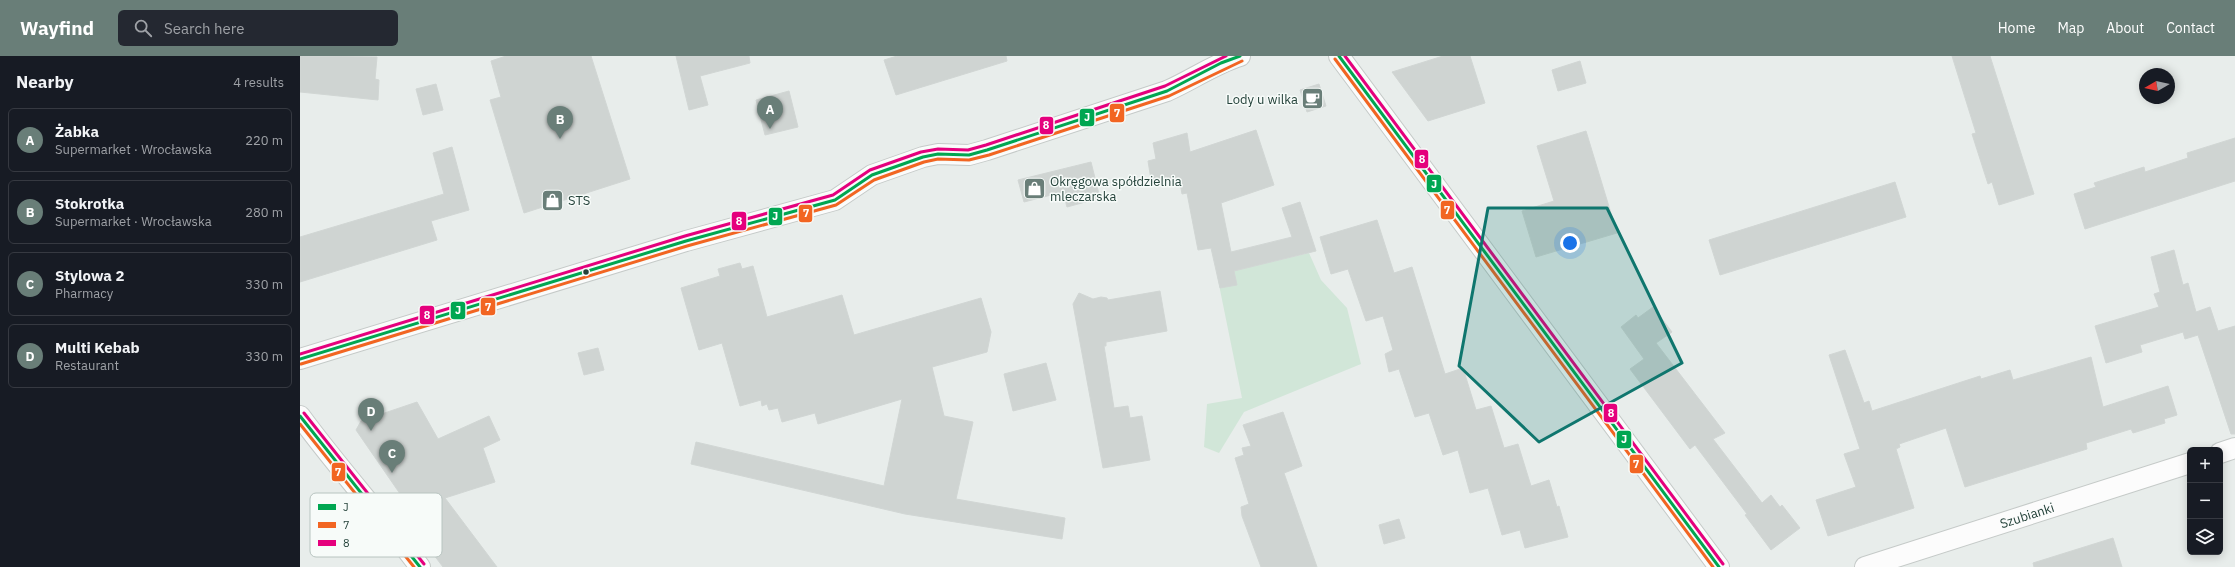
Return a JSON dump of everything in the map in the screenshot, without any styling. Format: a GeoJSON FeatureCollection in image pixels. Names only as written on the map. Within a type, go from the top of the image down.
{"type":"FeatureCollection","features":[{"type":"Feature","properties":{"kind":"street"},"geometry":{"type":"LineString","coordinates":[[300,359],[686,241],[835,200],[872,175],[893,166],[930,155],[969,155],[987,150],[1166,91],[1182,84],[1212,66],[1240,56]]}},
{"type":"Feature","properties":{"kind":"street"},"geometry":{"type":"LineString","coordinates":[[1339,56],[1719,567]]}},
{"type":"Feature","properties":{"kind":"street"},"geometry":{"type":"LineString","coordinates":[[300,416],[360,493]]}},
{"type":"Feature","properties":{"kind":"street"},"geometry":{"type":"LineString","coordinates":[[2223,452],[2235,448]]}},
{"type":"Feature","properties":{"kind":"street","name":"Szubianki"},"geometry":{"type":"LineString","coordinates":[[1864,567],[2187,464]]}},
{"type":"Feature","properties":{"kind":"street"},"geometry":{"type":"LineString","coordinates":[[412,557],[420,567]]}},
{"type":"Feature","properties":{"kind":"highlighted area"},"geometry":{"type":"Polygon","coordinates":[[[1488,208],[1607,208],[1682,363],[1539,442],[1459,366],[1488,208]]]}},
{"type":"Feature","properties":{"kind":"green space"},"geometry":{"type":"Polygon","coordinates":[[[1309,253],[1321,280],[1347,308],[1361,364],[1244,412],[1219,453],[1204,447],[1207,404],[1242,398],[1217,275],[1309,253]]]}},
{"type":"Feature","properties":{"kind":"building"},"geometry":{"type":"Polygon","coordinates":[[[300,56],[377,57],[375,79],[379,80],[378,100],[300,92],[300,56]]]}},
{"type":"Feature","properties":{"kind":"building"},"geometry":{"type":"Polygon","coordinates":[[[506,56],[591,56],[630,179],[524,213],[490,100],[501,97],[491,61],[506,56]]]}},
{"type":"Feature","properties":{"kind":"building"},"geometry":{"type":"Polygon","coordinates":[[[676,56],[749,56],[750,63],[700,76],[708,105],[689,110],[676,56]]]}},
{"type":"Feature","properties":{"kind":"building"},"geometry":{"type":"Polygon","coordinates":[[[897,56],[1006,56],[1007,61],[896,95],[884,60],[897,56]]]}},
{"type":"Feature","properties":{"kind":"building"},"geometry":{"type":"Polygon","coordinates":[[[1443,56],[1470,56],[1485,103],[1428,121],[1392,72],[1443,56]]]}},
{"type":"Feature","properties":{"kind":"building"},"geometry":{"type":"Polygon","coordinates":[[[1952,56],[1990,56],[2034,194],[1999,205],[1992,182],[1988,184],[1972,134],[1976,133],[1952,56]]]}},
{"type":"Feature","properties":{"kind":"building"},"geometry":{"type":"Polygon","coordinates":[[[1580,61],[1586,83],[1558,91],[1552,70],[1580,61]]]}},
{"type":"Feature","properties":{"kind":"building"},"geometry":{"type":"Polygon","coordinates":[[[436,84],[443,110],[423,115],[416,89],[436,84]]]}},
{"type":"Feature","properties":{"kind":"building"},"geometry":{"type":"Polygon","coordinates":[[[1319,84],[1326,106],[1307,112],[1300,90],[1319,84]]]}},
{"type":"Feature","properties":{"kind":"building"},"geometry":{"type":"Polygon","coordinates":[[[789,91],[798,127],[765,135],[756,100],[789,91]]]}},
{"type":"Feature","properties":{"kind":"building"},"geometry":{"type":"Polygon","coordinates":[[[1256,130],[1274,185],[1221,203],[1231,252],[1292,237],[1282,208],[1300,202],[1316,251],[1234,271],[1237,285],[1220,288],[1211,248],[1198,250],[1187,193],[1182,194],[1179,177],[1152,186],[1148,161],[1156,159],[1153,143],[1187,133],[1190,152],[1256,130]]]}},
{"type":"Feature","properties":{"kind":"building"},"geometry":{"type":"Polygon","coordinates":[[[1586,131],[1617,233],[1536,257],[1522,211],[1554,201],[1537,146],[1586,131]]]}},
{"type":"Feature","properties":{"kind":"building"},"geometry":{"type":"Polygon","coordinates":[[[2235,138],[2235,181],[2085,229],[2074,194],[2096,187],[2094,183],[2144,167],[2145,172],[2188,158],[2187,153],[2235,138]]]}},
{"type":"Feature","properties":{"kind":"building"},"geometry":{"type":"Polygon","coordinates":[[[452,147],[469,210],[431,221],[437,240],[300,282],[300,237],[444,194],[433,153],[452,147]]]}},
{"type":"Feature","properties":{"kind":"building"},"geometry":{"type":"Polygon","coordinates":[[[1091,162],[1100,198],[1067,207],[1063,192],[1024,202],[1018,180],[1091,162]]]}},
{"type":"Feature","properties":{"kind":"building"},"geometry":{"type":"Polygon","coordinates":[[[1895,182],[1906,217],[1720,275],[1709,240],[1895,182]]]}},
{"type":"Feature","properties":{"kind":"building"},"geometry":{"type":"Polygon","coordinates":[[[1377,220],[1394,273],[1412,267],[1445,374],[1463,368],[1476,410],[1491,406],[1504,448],[1518,444],[1531,486],[1549,480],[1557,507],[1559,506],[1568,537],[1525,548],[1520,530],[1502,535],[1488,488],[1470,493],[1458,450],[1443,455],[1429,413],[1415,417],[1399,369],[1389,372],[1385,354],[1393,350],[1383,316],[1366,321],[1348,269],[1331,274],[1320,237],[1377,220]]]}},
{"type":"Feature","properties":{"kind":"building"},"geometry":{"type":"Polygon","coordinates":[[[2174,250],[2183,285],[2188,283],[2196,312],[2210,307],[2218,331],[2235,326],[2235,434],[2231,434],[2198,335],[2185,339],[2183,332],[2140,345],[2142,352],[2106,363],[2095,326],[2159,307],[2154,294],[2160,292],[2151,257],[2174,250]]]}},
{"type":"Feature","properties":{"kind":"building"},"geometry":{"type":"Polygon","coordinates":[[[740,263],[742,269],[753,266],[767,317],[842,295],[854,335],[981,298],[991,332],[987,352],[932,367],[944,416],[973,422],[956,499],[1065,518],[1062,539],[905,514],[691,464],[696,442],[884,486],[902,399],[818,424],[815,413],[782,422],[778,408],[769,410],[767,404],[762,406],[761,400],[740,406],[722,343],[699,350],[681,288],[720,276],[718,269],[740,263]]]}},
{"type":"Feature","properties":{"kind":"building"},"geometry":{"type":"Polygon","coordinates":[[[1160,291],[1167,331],[1106,342],[1106,346],[1104,346],[1114,408],[1128,406],[1130,418],[1142,416],[1150,460],[1103,468],[1073,304],[1079,293],[1093,299],[1101,297],[1107,298],[1108,300],[1160,291]]]}},
{"type":"Feature","properties":{"kind":"building"},"geometry":{"type":"Polygon","coordinates":[[[1653,307],[1672,332],[1656,343],[1725,433],[1713,439],[1762,503],[1771,495],[1780,507],[1782,505],[1800,528],[1771,550],[1745,515],[1747,514],[1695,445],[1690,449],[1630,369],[1644,359],[1621,327],[1636,315],[1638,318],[1653,307]]]}},
{"type":"Feature","properties":{"kind":"building"},"geometry":{"type":"Polygon","coordinates":[[[598,348],[604,370],[584,375],[578,353],[598,348]]]}},
{"type":"Feature","properties":{"kind":"building"},"geometry":{"type":"Polygon","coordinates":[[[1845,350],[1864,403],[1869,401],[1872,411],[1980,376],[1981,379],[2010,370],[2013,380],[2091,357],[2103,407],[2168,386],[2177,415],[2164,419],[2165,423],[2133,433],[2131,429],[2086,443],[2087,449],[1965,487],[1946,428],[1899,444],[1900,447],[1896,449],[1914,508],[1828,536],[1816,500],[1856,487],[1844,454],[1860,449],[1829,355],[1845,350]]]}},
{"type":"Feature","properties":{"kind":"building"},"geometry":{"type":"Polygon","coordinates":[[[1046,363],[1056,400],[1013,411],[1004,374],[1046,363]]]}},
{"type":"Feature","properties":{"kind":"building"},"geometry":{"type":"Polygon","coordinates":[[[417,402],[438,439],[489,416],[500,440],[483,448],[495,482],[445,498],[497,567],[443,567],[435,557],[442,557],[442,493],[399,493],[356,430],[361,421],[417,402]]]}},
{"type":"Feature","properties":{"kind":"building"},"geometry":{"type":"Polygon","coordinates":[[[1283,412],[1302,466],[1284,473],[1317,567],[1261,567],[1242,516],[1241,507],[1249,504],[1235,458],[1244,455],[1242,448],[1251,446],[1243,425],[1283,412]]]}},
{"type":"Feature","properties":{"kind":"building"},"geometry":{"type":"Polygon","coordinates":[[[1399,519],[1405,538],[1384,544],[1379,525],[1399,519]]]}},
{"type":"Feature","properties":{"kind":"building"},"geometry":{"type":"Polygon","coordinates":[[[2113,538],[2122,567],[2034,567],[2033,563],[2113,538]]]}},
{"type":"Feature","properties":{"kind":"transit line","name":"8"},"geometry":{"type":"LineString","coordinates":[[300,354],[685,236],[833,195],[870,170],[921,152],[938,149],[968,150],[986,145],[1165,86],[1226,56]]}},
{"type":"Feature","properties":{"kind":"transit line","name":"J"},"geometry":{"type":"LineString","coordinates":[[300,359],[686,241],[835,200],[872,175],[923,157],[938,154],[969,155],[987,150],[1167,91],[1221,63],[1240,56]]}},
{"type":"Feature","properties":{"kind":"transit line","name":"J"},"geometry":{"type":"LineString","coordinates":[[1339,56],[1719,567]]}},
{"type":"Feature","properties":{"kind":"transit line","name":"8"},"geometry":{"type":"LineString","coordinates":[[1345,56],[1723,564]]}},
{"type":"Feature","properties":{"kind":"transit line","name":"7"},"geometry":{"type":"LineString","coordinates":[[1335,59],[1713,567]]}},
{"type":"Feature","properties":{"kind":"transit line","name":"7"},"geometry":{"type":"LineString","coordinates":[[301,364],[687,246],[836,205],[874,180],[924,162],[938,159],[969,160],[989,155],[1169,96],[1242,61]]}},
{"type":"Feature","properties":{"kind":"transit line","name":"8"},"geometry":{"type":"LineString","coordinates":[[304,413],[368,493]]}},
{"type":"Feature","properties":{"kind":"transit line","name":"J"},"geometry":{"type":"LineString","coordinates":[[300,416],[361,493]]}},
{"type":"Feature","properties":{"kind":"transit line","name":"7"},"geometry":{"type":"LineString","coordinates":[[300,424],[355,493]]}},
{"type":"Feature","properties":{"kind":"transit line","name":"7"},"geometry":{"type":"LineString","coordinates":[[406,557],[414,567]]}},
{"type":"Feature","properties":{"kind":"transit line","name":"J"},"geometry":{"type":"LineString","coordinates":[[412,557],[420,567]]}},
{"type":"Feature","properties":{"kind":"transit line","name":"8"},"geometry":{"type":"LineString","coordinates":[[418,557],[424,564]]}},
{"type":"Feature","properties":{"kind":"place","name":"Lody u wilka"},"geometry":{"type":"Point","coordinates":[1313,99]}},
{"type":"Feature","properties":{"kind":"place","name":"Żabka"},"geometry":{"type":"Point","coordinates":[770,129]}},
{"type":"Feature","properties":{"kind":"place","name":"Stokrotka"},"geometry":{"type":"Point","coordinates":[560,139]}},
{"type":"Feature","properties":{"kind":"place","name":"Okręgowa spółdzielnia mleczarska"},"geometry":{"type":"Point","coordinates":[1035,188]}},
{"type":"Feature","properties":{"kind":"place","name":"STS"},"geometry":{"type":"Point","coordinates":[552,200]}},
{"type":"Feature","properties":{"kind":"place","name":"Multi Kebab"},"geometry":{"type":"Point","coordinates":[371,431]}},
{"type":"Feature","properties":{"kind":"place","name":"Stylowa 2"},"geometry":{"type":"Point","coordinates":[392,473]}}]}
